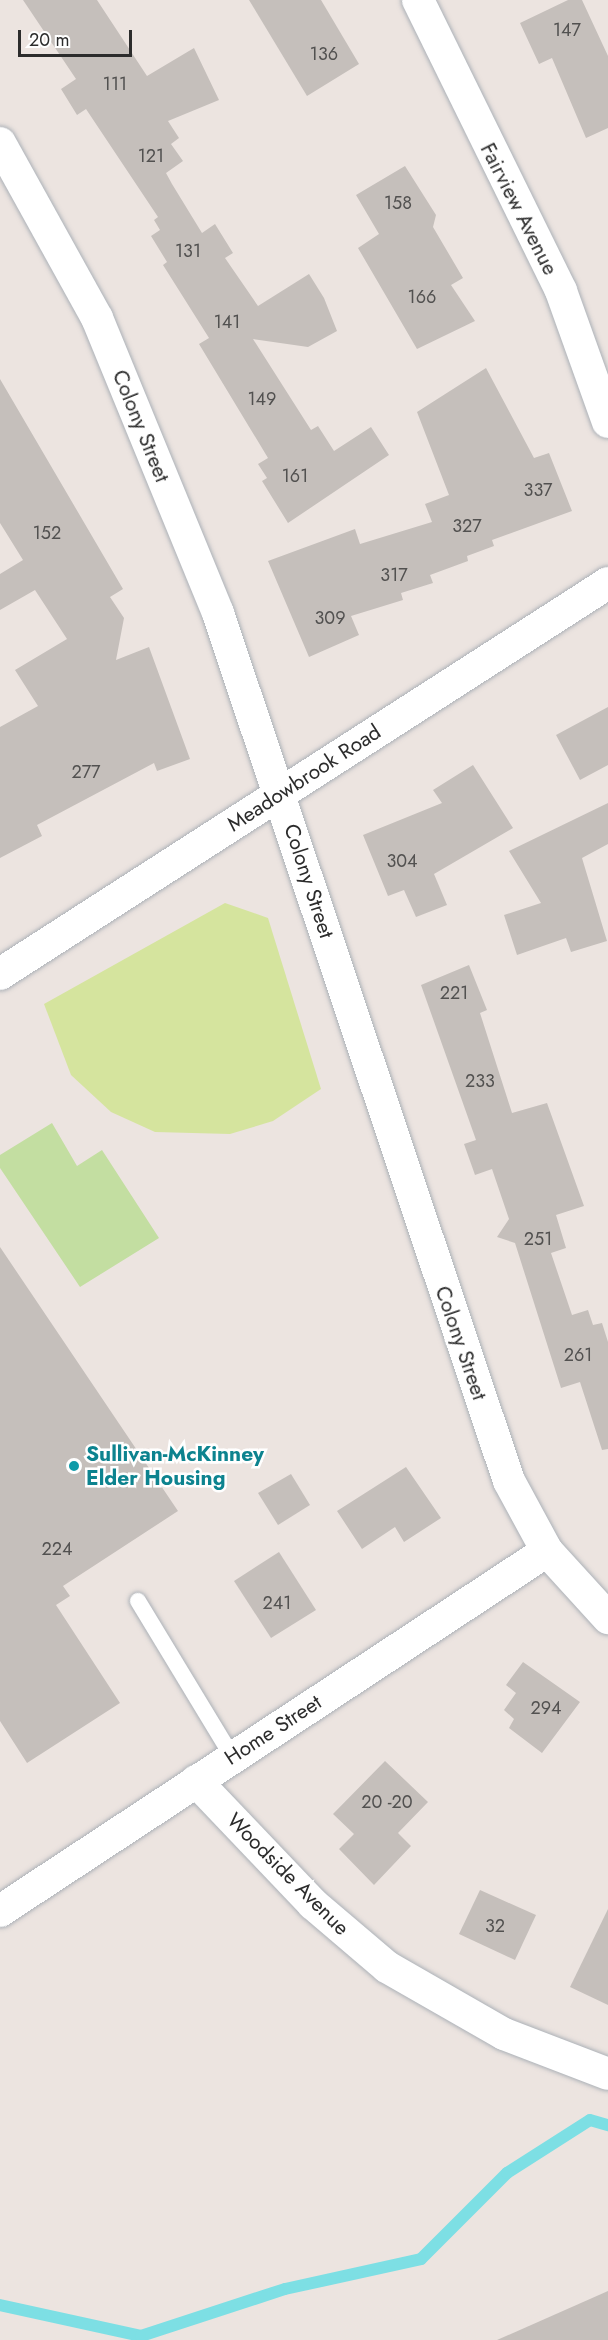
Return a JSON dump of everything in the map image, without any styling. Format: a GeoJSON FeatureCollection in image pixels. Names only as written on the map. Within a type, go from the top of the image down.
{"type":"FeatureCollection","features":[{"type":"Feature","properties":{"kind":"street","name":"Fairview Avenue"},"geometry":{"type":"LineString","coordinates":[[418,0],[561,291],[608,422]]}},
{"type":"Feature","properties":{"kind":"street","name":"Colony Street"},"geometry":{"type":"LineString","coordinates":[[0,143],[97,318],[218,613],[281,794],[509,1481],[547,1551],[608,1617]]}},
{"type":"Feature","properties":{"kind":"street","name":"Meadowbrook Road"},"geometry":{"type":"LineString","coordinates":[[0,974],[608,583]]}},
{"type":"Feature","properties":{"kind":"street","name":"Home Street"},"geometry":{"type":"LineString","coordinates":[[0,1911],[232,1756],[547,1551]]}},
{"type":"Feature","properties":{"kind":"street","name":"Woodside Avenue"},"geometry":{"type":"LineString","coordinates":[[196,1780],[313,1904],[387,1967],[504,2034],[608,2074]]}},
{"type":"Feature","properties":{"kind":"lane"},"geometry":{"type":"LineString","coordinates":[[138,1601],[232,1756]]}},
{"type":"Feature","properties":{"kind":"green space"},"geometry":{"type":"Polygon","coordinates":[[[225,903],[268,918],[321,1089],[273,1121],[230,1134],[155,1132],[111,1112],[71,1075],[44,1004],[225,903]]]}},
{"type":"Feature","properties":{"kind":"green space"},"geometry":{"type":"Polygon","coordinates":[[[52,1123],[77,1166],[102,1150],[159,1238],[80,1287],[0,1168],[0,1155],[52,1123]]]}},
{"type":"Feature","properties":{"kind":"building"},"geometry":{"type":"Polygon","coordinates":[[[23,0],[97,0],[147,76],[194,48],[219,100],[168,121],[179,138],[171,144],[183,161],[166,173],[202,233],[215,224],[233,253],[225,258],[258,306],[309,274],[324,298],[337,331],[308,347],[253,339],[311,430],[318,426],[334,451],[371,427],[389,455],[288,523],[262,481],[267,478],[258,464],[268,458],[199,344],[209,338],[163,265],[167,262],[151,236],[160,230],[154,220],[158,217],[86,109],[77,115],[61,89],[76,79],[23,0]]]}},
{"type":"Feature","properties":{"kind":"building"},"geometry":{"type":"Polygon","coordinates":[[[249,0],[321,0],[359,64],[307,96],[249,0]]]}},
{"type":"Feature","properties":{"kind":"building"},"geometry":{"type":"Polygon","coordinates":[[[568,0],[582,0],[608,56],[608,128],[586,138],[552,58],[539,64],[520,23],[568,0]]]}},
{"type":"Feature","properties":{"kind":"building"},"geometry":{"type":"Polygon","coordinates":[[[405,166],[436,215],[433,227],[463,278],[451,285],[475,321],[417,349],[358,248],[379,234],[356,195],[405,166]]]}},
{"type":"Feature","properties":{"kind":"building"},"geometry":{"type":"Polygon","coordinates":[[[486,368],[534,458],[549,453],[572,511],[492,540],[494,546],[467,556],[468,561],[430,575],[433,583],[401,593],[403,600],[351,616],[359,635],[309,657],[268,561],[355,529],[360,544],[432,522],[425,504],[449,495],[417,412],[486,368]]]}},
{"type":"Feature","properties":{"kind":"building"},"geometry":{"type":"Polygon","coordinates":[[[0,379],[123,589],[110,597],[124,618],[116,660],[149,647],[190,759],[157,771],[154,763],[37,825],[42,836],[0,858],[0,727],[38,706],[15,670],[67,639],[35,590],[0,610],[0,574],[23,560],[0,523],[0,379]]]}},
{"type":"Feature","properties":{"kind":"building"},"geometry":{"type":"Polygon","coordinates":[[[608,707],[608,765],[580,780],[556,735],[608,707]]]}},
{"type":"Feature","properties":{"kind":"building"},"geometry":{"type":"Polygon","coordinates":[[[473,765],[513,828],[434,874],[447,905],[416,917],[404,890],[388,896],[363,835],[442,803],[433,790],[473,765]]]}},
{"type":"Feature","properties":{"kind":"building"},"geometry":{"type":"Polygon","coordinates":[[[608,803],[608,844],[582,858],[607,941],[571,952],[566,938],[517,955],[504,915],[541,903],[509,851],[608,803]]]}},
{"type":"Feature","properties":{"kind":"building"},"geometry":{"type":"Polygon","coordinates":[[[469,965],[487,1010],[480,1013],[512,1113],[547,1103],[584,1206],[556,1215],[566,1248],[551,1253],[572,1315],[588,1310],[593,1325],[602,1323],[608,1342],[608,1449],[602,1450],[580,1382],[561,1388],[515,1243],[497,1237],[509,1219],[492,1169],[475,1175],[464,1144],[476,1140],[421,985],[469,965]]]}},
{"type":"Feature","properties":{"kind":"building","name":"Sullivan-McKinney Elder Housing"},"geometry":{"type":"Polygon","coordinates":[[[0,1247],[178,1511],[63,1586],[70,1596],[56,1605],[120,1703],[27,1763],[0,1721],[0,1247]]]}},
{"type":"Feature","properties":{"kind":"building"},"geometry":{"type":"Polygon","coordinates":[[[406,1467],[441,1518],[404,1542],[395,1527],[362,1549],[337,1511],[406,1467]]]}},
{"type":"Feature","properties":{"kind":"building"},"geometry":{"type":"Polygon","coordinates":[[[291,1474],[310,1505],[278,1525],[258,1493],[291,1474]]]}},
{"type":"Feature","properties":{"kind":"building"},"geometry":{"type":"Polygon","coordinates":[[[279,1552],[316,1610],[271,1638],[234,1581],[279,1552]]]}},
{"type":"Feature","properties":{"kind":"building"},"geometry":{"type":"Polygon","coordinates":[[[523,1662],[580,1702],[542,1753],[509,1728],[514,1719],[504,1710],[516,1693],[506,1685],[523,1662]]]}},
{"type":"Feature","properties":{"kind":"building"},"geometry":{"type":"Polygon","coordinates":[[[385,1761],[428,1802],[398,1833],[411,1846],[374,1885],[339,1849],[354,1834],[333,1814],[385,1761]]]}},
{"type":"Feature","properties":{"kind":"building"},"geometry":{"type":"Polygon","coordinates":[[[480,1890],[536,1915],[515,1960],[459,1934],[480,1890]]]}},
{"type":"Feature","properties":{"kind":"building"},"geometry":{"type":"Polygon","coordinates":[[[608,1909],[608,2005],[570,1987],[608,1909]]]}},
{"type":"Feature","properties":{"kind":"building"},"geometry":{"type":"Polygon","coordinates":[[[608,2291],[608,2340],[497,2340],[608,2291]]]}},
{"type":"Feature","properties":{"kind":"waterway"},"geometry":{"type":"LineString","coordinates":[[0,2305],[141,2336],[285,2289],[421,2259],[507,2173],[590,2120],[608,2125]]}},
{"type":"Feature","properties":{"kind":"place","name":"Sullivan-McKinney Elder Housing"},"geometry":{"type":"Point","coordinates":[74,1466]}}]}
